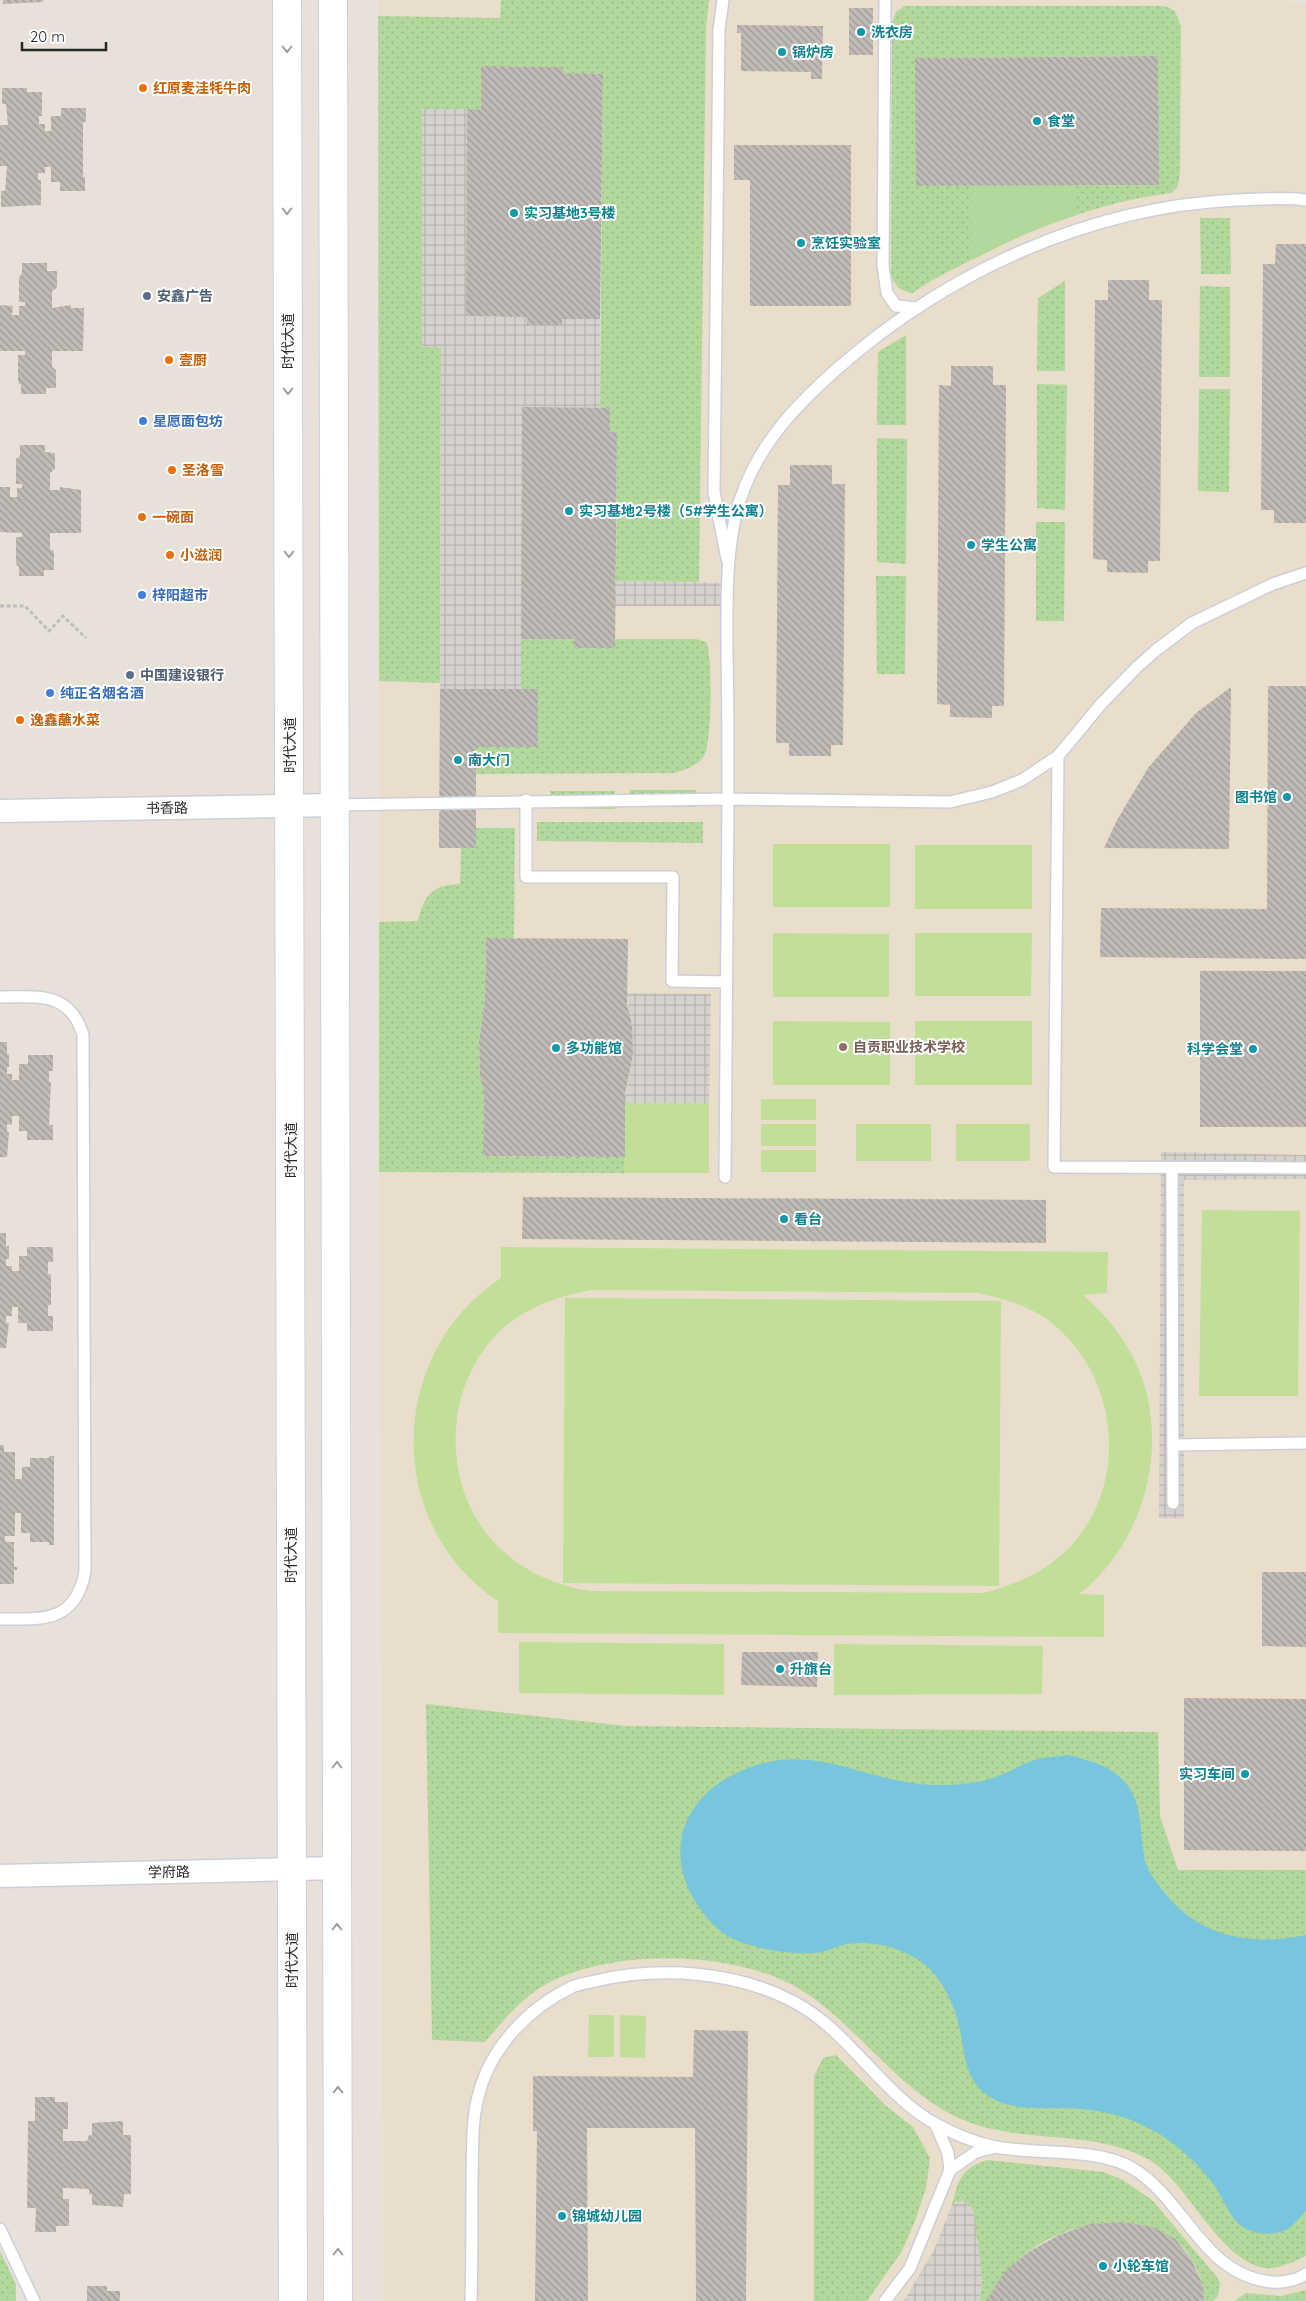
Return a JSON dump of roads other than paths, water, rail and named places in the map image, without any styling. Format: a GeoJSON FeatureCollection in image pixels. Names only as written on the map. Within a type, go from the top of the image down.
{"type":"FeatureCollection","features":[{"type":"Feature","properties":{"kind":"main road","name":"时代大道"},"geometry":{"type":"LineString","coordinates":[[287,0],[293,2301]]}},
{"type":"Feature","properties":{"kind":"main road"},"geometry":{"type":"LineString","coordinates":[[333,0],[338,2301]]}},
{"type":"Feature","properties":{"kind":"street","name":"书香路"},"geometry":{"type":"LineString","coordinates":[[0,811],[334,804]]}},
{"type":"Feature","properties":{"kind":"street","name":"学府路"},"geometry":{"type":"LineString","coordinates":[[0,1876],[337,1868]]}},
{"type":"Feature","properties":{"kind":"lane"},"geometry":{"type":"LineString","coordinates":[[723,0],[719,30],[714,492],[729,570]]}},
{"type":"Feature","properties":{"kind":"lane"},"geometry":{"type":"LineString","coordinates":[[885,0],[883,266],[887,293],[896,306],[917,308]]}},
{"type":"Feature","properties":{"kind":"lane"},"geometry":{"type":"LineString","coordinates":[[725,1177],[728,799],[727,622],[729,570],[734,518],[755,461],[794,409],[864,346],[963,278],[1028,247],[1073,231],[1152,210],[1202,202],[1287,198],[1306,200]]}},
{"type":"Feature","properties":{"kind":"lane"},"geometry":{"type":"LineString","coordinates":[[334,804],[526,800],[728,799],[950,802],[992,792],[1022,780],[1058,756],[1119,685],[1155,650],[1192,623],[1273,584],[1306,573]]}},
{"type":"Feature","properties":{"kind":"lane"},"geometry":{"type":"LineString","coordinates":[[1058,756],[1054,1167],[1306,1168]]}},
{"type":"Feature","properties":{"kind":"lane"},"geometry":{"type":"LineString","coordinates":[[526,800],[526,877],[672,877],[672,981],[727,982]]}},
{"type":"Feature","properties":{"kind":"lane"},"geometry":{"type":"LineString","coordinates":[[0,997],[38,997],[58,1002],[69,1008],[76,1016],[83,1035],[86,1407],[85,1572],[82,1586],[70,1606],[60,1614],[44,1619],[0,1619]]}},
{"type":"Feature","properties":{"kind":"lane"},"geometry":{"type":"LineString","coordinates":[[1172,1168],[1173,1503]]}},
{"type":"Feature","properties":{"kind":"lane"},"geometry":{"type":"LineString","coordinates":[[1173,1445],[1306,1443]]}},
{"type":"Feature","properties":{"kind":"lane"},"geometry":{"type":"LineString","coordinates":[[471,2301],[473,2134],[478,2096],[493,2059],[510,2034],[536,2008],[574,1986],[610,1978],[648,1974],[730,1979],[766,1989],[796,2003],[826,2025],[902,2100],[935,2124],[996,2147],[1104,2157],[1130,2167],[1152,2183],[1207,2247],[1229,2268],[1254,2280],[1278,2282],[1300,2278],[1306,2274]]}},
{"type":"Feature","properties":{"kind":"lane"},"geometry":{"type":"LineString","coordinates":[[884,2301],[910,2268],[950,2170],[948,2154],[935,2124]]}},
{"type":"Feature","properties":{"kind":"lane"},"geometry":{"type":"LineString","coordinates":[[950,2170],[976,2152],[996,2147]]}},
{"type":"Feature","properties":{"kind":"lane"},"geometry":{"type":"LineString","coordinates":[[0,2229],[34,2301]]}},
{"type":"Feature","properties":{"kind":"water"},"geometry":{"type":"Polygon","coordinates":[[[1068,1755],[1101,1765],[1116,1774],[1128,1786],[1137,1804],[1146,1864],[1155,1881],[1181,1910],[1213,1930],[1248,1939],[1287,1938],[1306,1935],[1306,2211],[1295,2223],[1282,2232],[1263,2234],[1244,2228],[1228,2210],[1215,2186],[1192,2160],[1178,2147],[1137,2122],[1109,2113],[1091,2110],[1029,2108],[1004,2104],[992,2099],[982,2091],[971,2076],[952,2003],[940,1981],[930,1969],[912,1956],[902,1951],[869,1943],[847,1944],[820,1952],[793,1953],[743,1943],[723,1933],[709,1920],[694,1899],[685,1879],[680,1855],[681,1839],[686,1823],[694,1808],[719,1783],[757,1765],[785,1760],[811,1760],[915,1783],[952,1785],[988,1780],[1037,1759],[1068,1755]]]}},
{"type":"Feature","properties":{"kind":"place","name":"洗衣房"},"geometry":{"type":"Point","coordinates":[861,32]}},
{"type":"Feature","properties":{"kind":"place","name":"锅炉房"},"geometry":{"type":"Point","coordinates":[782,52]}},
{"type":"Feature","properties":{"kind":"place","name":"红原麦洼牦牛肉"},"geometry":{"type":"Point","coordinates":[143,88]}},
{"type":"Feature","properties":{"kind":"place","name":"食堂"},"geometry":{"type":"Point","coordinates":[1037,121]}},
{"type":"Feature","properties":{"kind":"place","name":"实习基地3号楼"},"geometry":{"type":"Point","coordinates":[514,213]}},
{"type":"Feature","properties":{"kind":"place","name":"烹饪实验室"},"geometry":{"type":"Point","coordinates":[801,243]}},
{"type":"Feature","properties":{"kind":"place","name":"安鑫广告"},"geometry":{"type":"Point","coordinates":[147,296]}},
{"type":"Feature","properties":{"kind":"place","name":"壹厨"},"geometry":{"type":"Point","coordinates":[169,360]}},
{"type":"Feature","properties":{"kind":"place","name":"星愿面包坊"},"geometry":{"type":"Point","coordinates":[143,421]}},
{"type":"Feature","properties":{"kind":"place","name":"圣洛雪"},"geometry":{"type":"Point","coordinates":[172,470]}},
{"type":"Feature","properties":{"kind":"place","name":"实习基地2号楼（5#学生公寓）"},"geometry":{"type":"Point","coordinates":[569,511]}},
{"type":"Feature","properties":{"kind":"place","name":"一碗面"},"geometry":{"type":"Point","coordinates":[142,517]}},
{"type":"Feature","properties":{"kind":"place","name":"学生公寓"},"geometry":{"type":"Point","coordinates":[971,545]}},
{"type":"Feature","properties":{"kind":"place","name":"小滋润"},"geometry":{"type":"Point","coordinates":[170,555]}},
{"type":"Feature","properties":{"kind":"place","name":"梓阳超市"},"geometry":{"type":"Point","coordinates":[142,595]}},
{"type":"Feature","properties":{"kind":"place","name":"中国建设银行"},"geometry":{"type":"Point","coordinates":[130,675]}},
{"type":"Feature","properties":{"kind":"place","name":"纯正名烟名酒"},"geometry":{"type":"Point","coordinates":[50,693]}},
{"type":"Feature","properties":{"kind":"place","name":"逸鑫蘸水菜"},"geometry":{"type":"Point","coordinates":[20,720]}},
{"type":"Feature","properties":{"kind":"place","name":"南大门"},"geometry":{"type":"Point","coordinates":[458,760]}},
{"type":"Feature","properties":{"kind":"place","name":"图书馆"},"geometry":{"type":"Point","coordinates":[1287,797]}},
{"type":"Feature","properties":{"kind":"place","name":"自贡职业技术学校"},"geometry":{"type":"Point","coordinates":[843,1047]}},
{"type":"Feature","properties":{"kind":"place","name":"多功能馆"},"geometry":{"type":"Point","coordinates":[556,1048]}},
{"type":"Feature","properties":{"kind":"place","name":"科学会堂"},"geometry":{"type":"Point","coordinates":[1253,1049]}},
{"type":"Feature","properties":{"kind":"place","name":"看台"},"geometry":{"type":"Point","coordinates":[784,1219]}},
{"type":"Feature","properties":{"kind":"place","name":"升旗台"},"geometry":{"type":"Point","coordinates":[780,1669]}},
{"type":"Feature","properties":{"kind":"place","name":"实习车间"},"geometry":{"type":"Point","coordinates":[1245,1774]}},
{"type":"Feature","properties":{"kind":"place","name":"锦城幼儿园"},"geometry":{"type":"Point","coordinates":[562,2216]}},
{"type":"Feature","properties":{"kind":"place","name":"小轮车馆"},"geometry":{"type":"Point","coordinates":[1103,2266]}}]}
